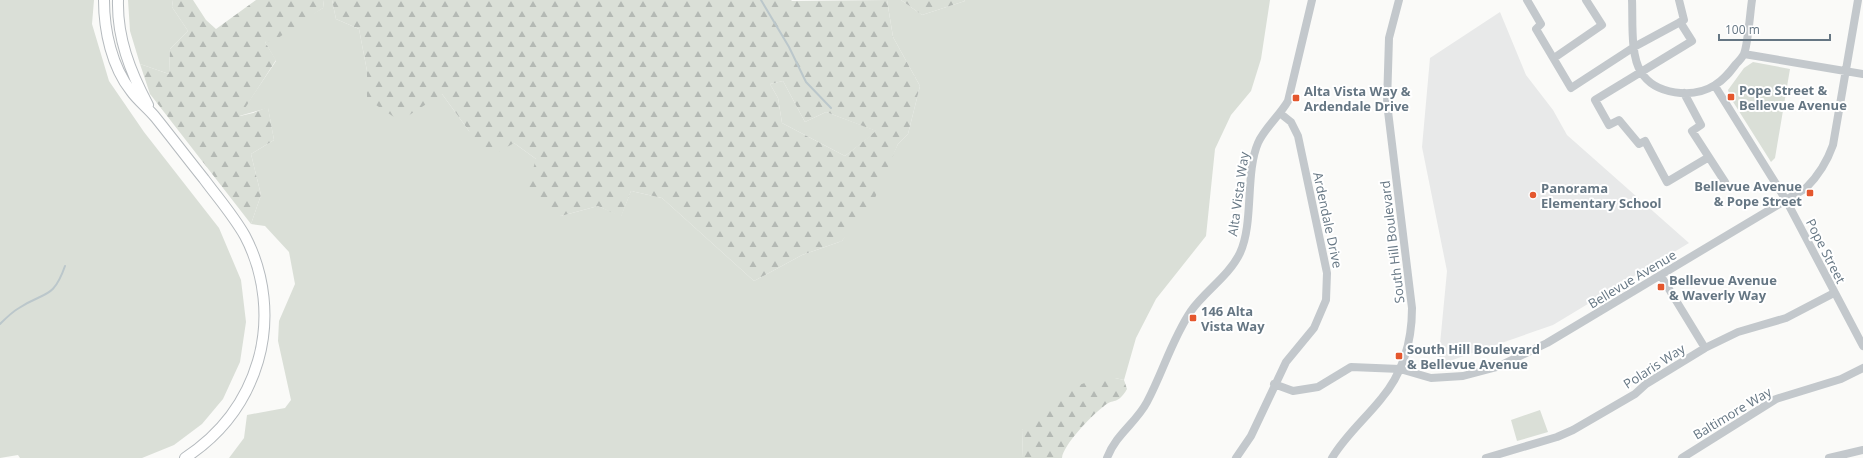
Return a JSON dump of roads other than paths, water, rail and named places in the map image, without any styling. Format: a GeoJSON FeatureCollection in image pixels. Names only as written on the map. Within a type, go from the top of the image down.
{"type":"FeatureCollection","features":[{"type":"Feature","properties":{"kind":"main road"},"geometry":{"type":"LineString","coordinates":[[104,0],[108,37],[118,69],[131,91],[153,115],[225,206],[245,236],[258,266],[265,322],[262,347],[255,371],[246,393],[217,433],[185,458]]}},
{"type":"Feature","properties":{"kind":"main road"},"geometry":{"type":"LineString","coordinates":[[118,0],[119,30],[125,53],[137,84],[153,115]]}},
{"type":"Feature","properties":{"kind":"street","name":"Alta Vista Way"},"geometry":{"type":"LineString","coordinates":[[1107,458],[1111,447],[1121,433],[1136,419],[1147,402],[1180,329],[1192,310],[1230,267],[1240,253],[1244,239],[1258,142],[1281,114],[1288,101],[1293,87],[1312,0]]}},
{"type":"Feature","properties":{"kind":"street","name":"South Hill Boulevard"},"geometry":{"type":"LineString","coordinates":[[1332,458],[1350,433],[1382,398],[1400,369],[1410,340],[1412,308],[1387,103],[1389,38],[1399,0]]}},
{"type":"Feature","properties":{"kind":"street"},"geometry":{"type":"LineString","coordinates":[[1527,0],[1541,24],[1536,29],[1571,88],[1634,47],[1684,20],[1679,0]]}},
{"type":"Feature","properties":{"kind":"street"},"geometry":{"type":"LineString","coordinates":[[1554,58],[1602,25],[1586,0]]}},
{"type":"Feature","properties":{"kind":"street"},"geometry":{"type":"LineString","coordinates":[[1632,0],[1634,47],[1636,62],[1641,72],[1655,86],[1669,91],[1684,93],[1699,92],[1715,86],[1730,73],[1744,54],[1752,0]]}},
{"type":"Feature","properties":{"kind":"street","name":"Bellevue Avenue"},"geometry":{"type":"LineString","coordinates":[[1274,384],[1293,391],[1318,387],[1351,367],[1400,369],[1431,378],[1463,376],[1497,367],[1547,343],[1806,188],[1818,176],[1833,145],[1858,0]]}},
{"type":"Feature","properties":{"kind":"street"},"geometry":{"type":"LineString","coordinates":[[1680,22],[1692,41],[1595,100],[1609,125],[1619,120],[1639,144],[1646,141],[1667,182],[1709,157]]}},
{"type":"Feature","properties":{"kind":"street"},"geometry":{"type":"LineString","coordinates":[[1744,54],[1863,74]]}},
{"type":"Feature","properties":{"kind":"street","name":"Pope Street"},"geometry":{"type":"LineString","coordinates":[[1715,86],[1786,200],[1863,346]]}},
{"type":"Feature","properties":{"kind":"street"},"geometry":{"type":"LineString","coordinates":[[1684,93],[1701,125],[1692,130],[1725,182]]}},
{"type":"Feature","properties":{"kind":"street","name":"Ardendale Drive"},"geometry":{"type":"LineString","coordinates":[[1236,458],[1251,436],[1274,384],[1286,362],[1307,338],[1319,319],[1326,300],[1328,282],[1326,264],[1298,136],[1291,122],[1281,114]]}},
{"type":"Feature","properties":{"kind":"street"},"geometry":{"type":"LineString","coordinates":[[1661,276],[1706,348]]}},
{"type":"Feature","properties":{"kind":"street","name":"Polaris Way"},"geometry":{"type":"LineString","coordinates":[[1486,458],[1557,437],[1573,430],[1635,394],[1646,384],[1706,348],[1738,332],[1786,318],[1834,293]]}},
{"type":"Feature","properties":{"kind":"street","name":"Baltimore Way"},"geometry":{"type":"LineString","coordinates":[[1682,458],[1776,399],[1841,379],[1863,368]]}},
{"type":"Feature","properties":{"kind":"street"},"geometry":{"type":"LineString","coordinates":[[1829,458],[1863,450]]}},
{"type":"Feature","properties":{"kind":"waterway"},"geometry":{"type":"LineString","coordinates":[[761,0],[789,47],[806,82],[831,108]]}},
{"type":"Feature","properties":{"kind":"waterway"},"geometry":{"type":"LineString","coordinates":[[0,324],[16,310],[52,290],[61,277],[65,266]]}},
{"type":"Feature","properties":{"kind":"place","name":"Pope Street & Bellevue Avenue"},"geometry":{"type":"Point","coordinates":[1731,97]}},
{"type":"Feature","properties":{"kind":"place","name":"Alta Vista Way & Ardendale Drive"},"geometry":{"type":"Point","coordinates":[1296,98]}},
{"type":"Feature","properties":{"kind":"place","name":"Bellevue Avenue & Pope Street"},"geometry":{"type":"Point","coordinates":[1810,193]}},
{"type":"Feature","properties":{"kind":"place","name":"Panorama Elementary School"},"geometry":{"type":"Point","coordinates":[1533,195]}},
{"type":"Feature","properties":{"kind":"place","name":"Bellevue Avenue & Waverly Way"},"geometry":{"type":"Point","coordinates":[1661,287]}},
{"type":"Feature","properties":{"kind":"place","name":"146 Alta Vista Way"},"geometry":{"type":"Point","coordinates":[1193,318]}},
{"type":"Feature","properties":{"kind":"place","name":"South Hill Boulevard & Bellevue Avenue"},"geometry":{"type":"Point","coordinates":[1399,356]}}]}
